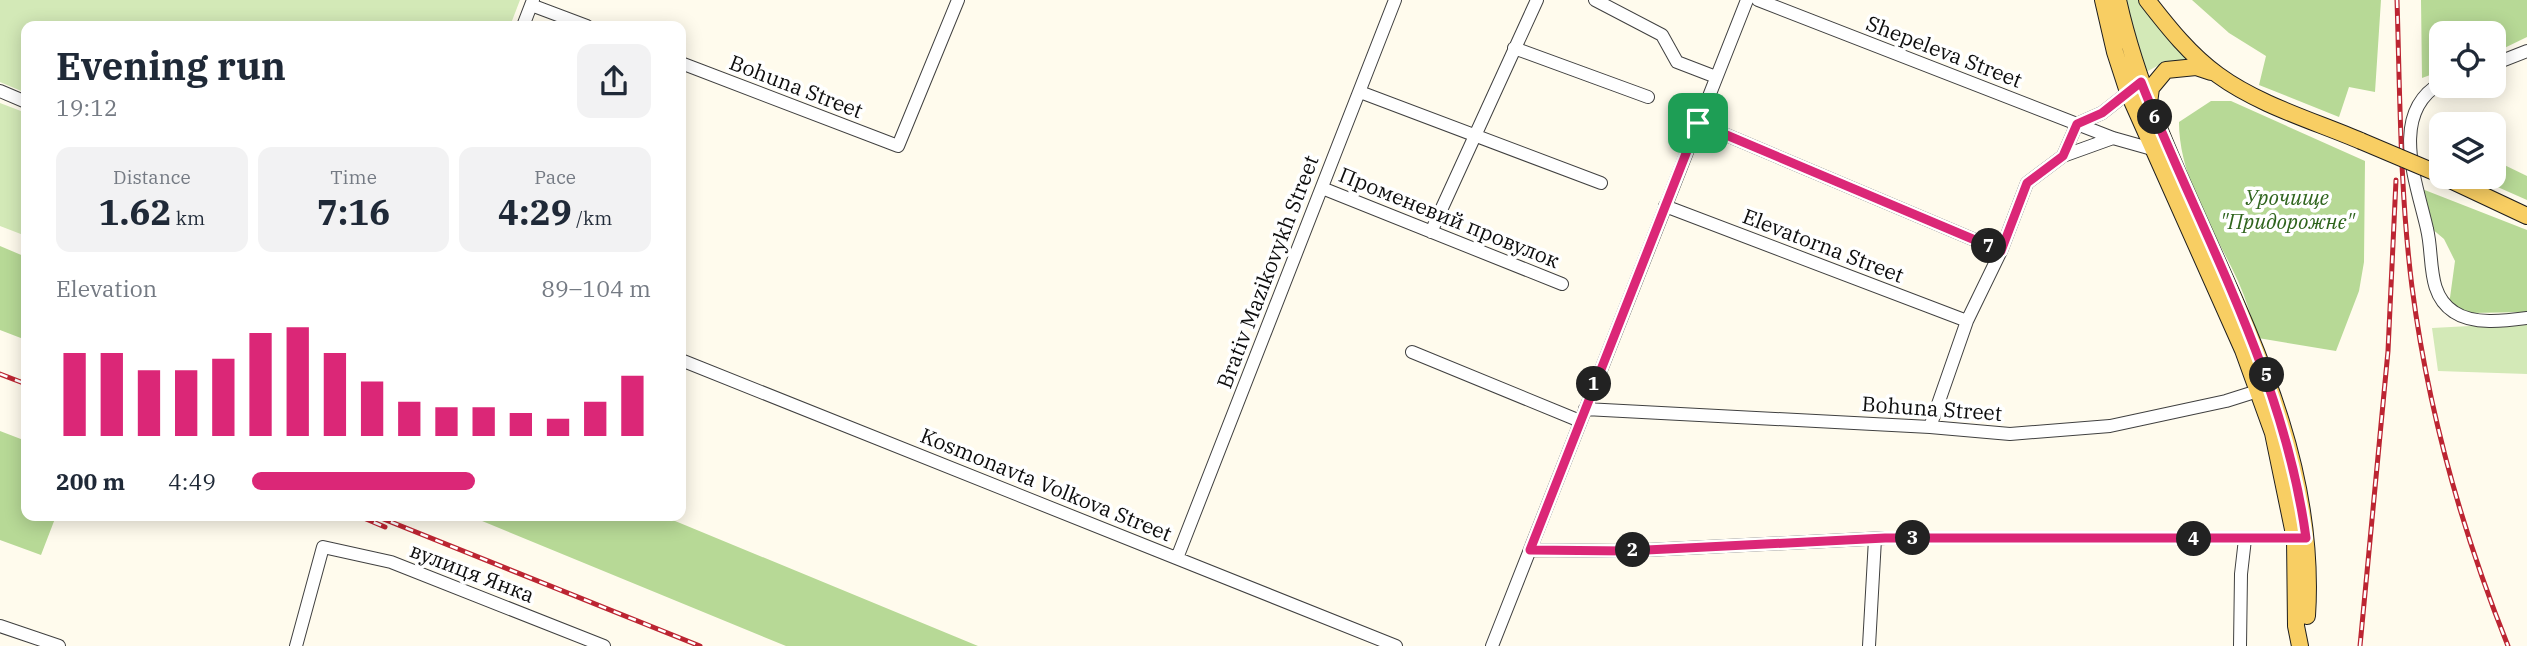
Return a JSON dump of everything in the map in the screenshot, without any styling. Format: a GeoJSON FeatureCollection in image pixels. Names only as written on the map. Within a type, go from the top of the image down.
{"type":"FeatureCollection","features":[{"type":"Feature","properties":{"kind":"main road"},"geometry":{"type":"LineString","coordinates":[[2103,0],[2115,52],[2135,87],[2149,103],[2265,389],[2295,475],[2308,594],[2302,646]]}},
{"type":"Feature","properties":{"kind":"main road"},"geometry":{"type":"LineString","coordinates":[[2118,0],[2135,87],[2152,149],[2243,350],[2265,389]]}},
{"type":"Feature","properties":{"kind":"main road"},"geometry":{"type":"LineString","coordinates":[[2147,0],[2183,44],[2216,74]]}},
{"type":"Feature","properties":{"kind":"main road"},"geometry":{"type":"LineString","coordinates":[[2149,103],[2151,88],[2166,70],[2196,67],[2216,74],[2262,100],[2429,170]]}},
{"type":"Feature","properties":{"kind":"main road"},"geometry":{"type":"LineString","coordinates":[[2470,189],[2527,216]]}},
{"type":"Feature","properties":{"kind":"street","name":"Bohuna Street"},"geometry":{"type":"LineString","coordinates":[[686,65],[898,146],[958,0]]}},
{"type":"Feature","properties":{"kind":"street","name":"Brativ Mazikovykh Street"},"geometry":{"type":"LineString","coordinates":[[1177,558],[1395,0]]}},
{"type":"Feature","properties":{"kind":"street"},"geometry":{"type":"LineString","coordinates":[[1431,232],[1537,0]]}},
{"type":"Feature","properties":{"kind":"street"},"geometry":{"type":"LineString","coordinates":[[1595,0],[1662,36],[1678,62],[1716,77]]}},
{"type":"Feature","properties":{"kind":"street"},"geometry":{"type":"LineString","coordinates":[[1492,646],[1747,0]]}},
{"type":"Feature","properties":{"kind":"street","name":"Shepeleva Street"},"geometry":{"type":"LineString","coordinates":[[1758,0],[2113,138],[2152,149]]}},
{"type":"Feature","properties":{"kind":"street"},"geometry":{"type":"LineString","coordinates":[[525,21],[532,2],[576,21]]}},
{"type":"Feature","properties":{"kind":"street"},"geometry":{"type":"LineString","coordinates":[[1514,48],[1648,97]]}},
{"type":"Feature","properties":{"kind":"street"},"geometry":{"type":"LineString","coordinates":[[2506,59],[2527,51]]}},
{"type":"Feature","properties":{"kind":"street"},"geometry":{"type":"LineString","coordinates":[[2063,156],[2077,124],[2102,113],[2135,87],[2166,70]]}},
{"type":"Feature","properties":{"kind":"street"},"geometry":{"type":"LineString","coordinates":[[0,91],[21,100]]}},
{"type":"Feature","properties":{"kind":"street"},"geometry":{"type":"LineString","coordinates":[[1360,92],[1601,183]]}},
{"type":"Feature","properties":{"kind":"street"},"geometry":{"type":"LineString","coordinates":[[2429,92],[2417,106],[2410,155],[2414,183],[2430,242],[2435,290],[2442,302],[2455,313],[2484,321],[2527,318]]}},
{"type":"Feature","properties":{"kind":"street"},"geometry":{"type":"LineString","coordinates":[[1698,123],[2001,251]]}},
{"type":"Feature","properties":{"kind":"street"},"geometry":{"type":"LineString","coordinates":[[1930,427],[1967,321],[2001,251],[2027,183],[2063,156],[2113,138]]}},
{"type":"Feature","properties":{"kind":"street","name":"Променевий провулок"},"geometry":{"type":"LineString","coordinates":[[1322,188],[1562,284]]}},
{"type":"Feature","properties":{"kind":"street","name":"Elevatorna Street"},"geometry":{"type":"LineString","coordinates":[[1665,206],[1967,321]]}},
{"type":"Feature","properties":{"kind":"street","name":"Bohuna Street"},"geometry":{"type":"LineString","coordinates":[[1412,352],[1582,415],[1930,427],[2010,435],[2110,426],[2265,389]]}},
{"type":"Feature","properties":{"kind":"street","name":"Kosmonavta Volkova Street"},"geometry":{"type":"LineString","coordinates":[[686,362],[1396,646]]}},
{"type":"Feature","properties":{"kind":"street"},"geometry":{"type":"LineString","coordinates":[[1530,550],[1627,551],[1875,538],[2301,539]]}},
{"type":"Feature","properties":{"kind":"street"},"geometry":{"type":"LineString","coordinates":[[1869,646],[1875,538]]}},
{"type":"Feature","properties":{"kind":"street"},"geometry":{"type":"LineString","coordinates":[[2240,646],[2241,574],[2245,539]]}},
{"type":"Feature","properties":{"kind":"street","name":"вулиця Янка"},"geometry":{"type":"LineString","coordinates":[[296,646],[323,547],[391,562],[604,646]]}},
{"type":"Feature","properties":{"kind":"street"},"geometry":{"type":"LineString","coordinates":[[0,626],[59,646]]}},
{"type":"Feature","properties":{"kind":"green space"},"geometry":{"type":"Polygon","coordinates":[[[0,0],[520,0],[512,21],[21,21],[21,91],[0,82],[0,0]]]}},
{"type":"Feature","properties":{"kind":"green space"},"geometry":{"type":"Polygon","coordinates":[[[2126,0],[2141,0],[2190,59],[2161,64],[2146,72],[2126,0]]]}},
{"type":"Feature","properties":{"kind":"green space"},"geometry":{"type":"Polygon","coordinates":[[[2192,0],[2381,0],[2375,92],[2349,87],[2339,117],[2259,85],[2266,56],[2229,33],[2192,0]]]}},
{"type":"Feature","properties":{"kind":"green space"},"geometry":{"type":"Polygon","coordinates":[[[2421,0],[2527,0],[2527,37],[2506,47],[2506,21],[2429,21],[2429,75],[2422,78],[2421,0]]]}},
{"type":"Feature","properties":{"kind":"green space","name":"Урочище \"Придорожнє\""},"geometry":{"type":"Polygon","coordinates":[[[2211,101],[2231,101],[2365,161],[2364,262],[2359,291],[2336,351],[2258,338],[2238,281],[2209,224],[2185,164],[2179,122],[2211,101]]]}},
{"type":"Feature","properties":{"kind":"green space"},"geometry":{"type":"Polygon","coordinates":[[[0,103],[21,111],[21,234],[0,226],[0,103]]]}},
{"type":"Feature","properties":{"kind":"green space"},"geometry":{"type":"Polygon","coordinates":[[[2506,166],[2527,176],[2527,200],[2502,189],[2506,189],[2506,166]]]}},
{"type":"Feature","properties":{"kind":"green space"},"geometry":{"type":"Polygon","coordinates":[[[2417,187],[2527,230],[2527,312],[2469,313],[2449,305],[2455,261],[2444,239],[2431,228],[2417,187]]]}},
{"type":"Feature","properties":{"kind":"green space"},"geometry":{"type":"Polygon","coordinates":[[[0,246],[21,255],[21,338],[0,330],[0,246]]]}},
{"type":"Feature","properties":{"kind":"green space"},"geometry":{"type":"Polygon","coordinates":[[[2527,323],[2527,374],[2438,371],[2432,328],[2527,323]]]}},
{"type":"Feature","properties":{"kind":"green space"},"geometry":{"type":"Polygon","coordinates":[[[0,431],[21,439],[21,521],[54,521],[41,555],[0,540],[0,431]]]}},
{"type":"Feature","properties":{"kind":"green space"},"geometry":{"type":"Polygon","coordinates":[[[482,521],[675,521],[978,646],[786,646],[482,521]]]}},
{"type":"Feature","properties":{"kind":"railway"},"geometry":{"type":"LineString","coordinates":[[2397,0],[2405,215],[2419,333],[2449,470],[2476,559],[2508,646]]}},
{"type":"Feature","properties":{"kind":"railway"},"geometry":{"type":"LineString","coordinates":[[2360,646],[2388,351],[2396,180]]}},
{"type":"Feature","properties":{"kind":"railway"},"geometry":{"type":"LineString","coordinates":[[0,374],[21,382]]}},
{"type":"Feature","properties":{"kind":"railway"},"geometry":{"type":"LineString","coordinates":[[371,521],[385,527]]}},
{"type":"Feature","properties":{"kind":"railway"},"geometry":{"type":"LineString","coordinates":[[388,521],[700,646]]}},
{"type":"Feature","properties":{"kind":"route"},"geometry":{"type":"LineString","coordinates":[[2141,82],[2179,178],[2257,349],[2271,387],[2302,505],[2306,538],[1885,538],[1627,551],[1530,550],[1698,123],[2001,251],[2027,183],[2034,175],[2063,156],[2077,124],[2102,113],[2141,82]]}}]}
